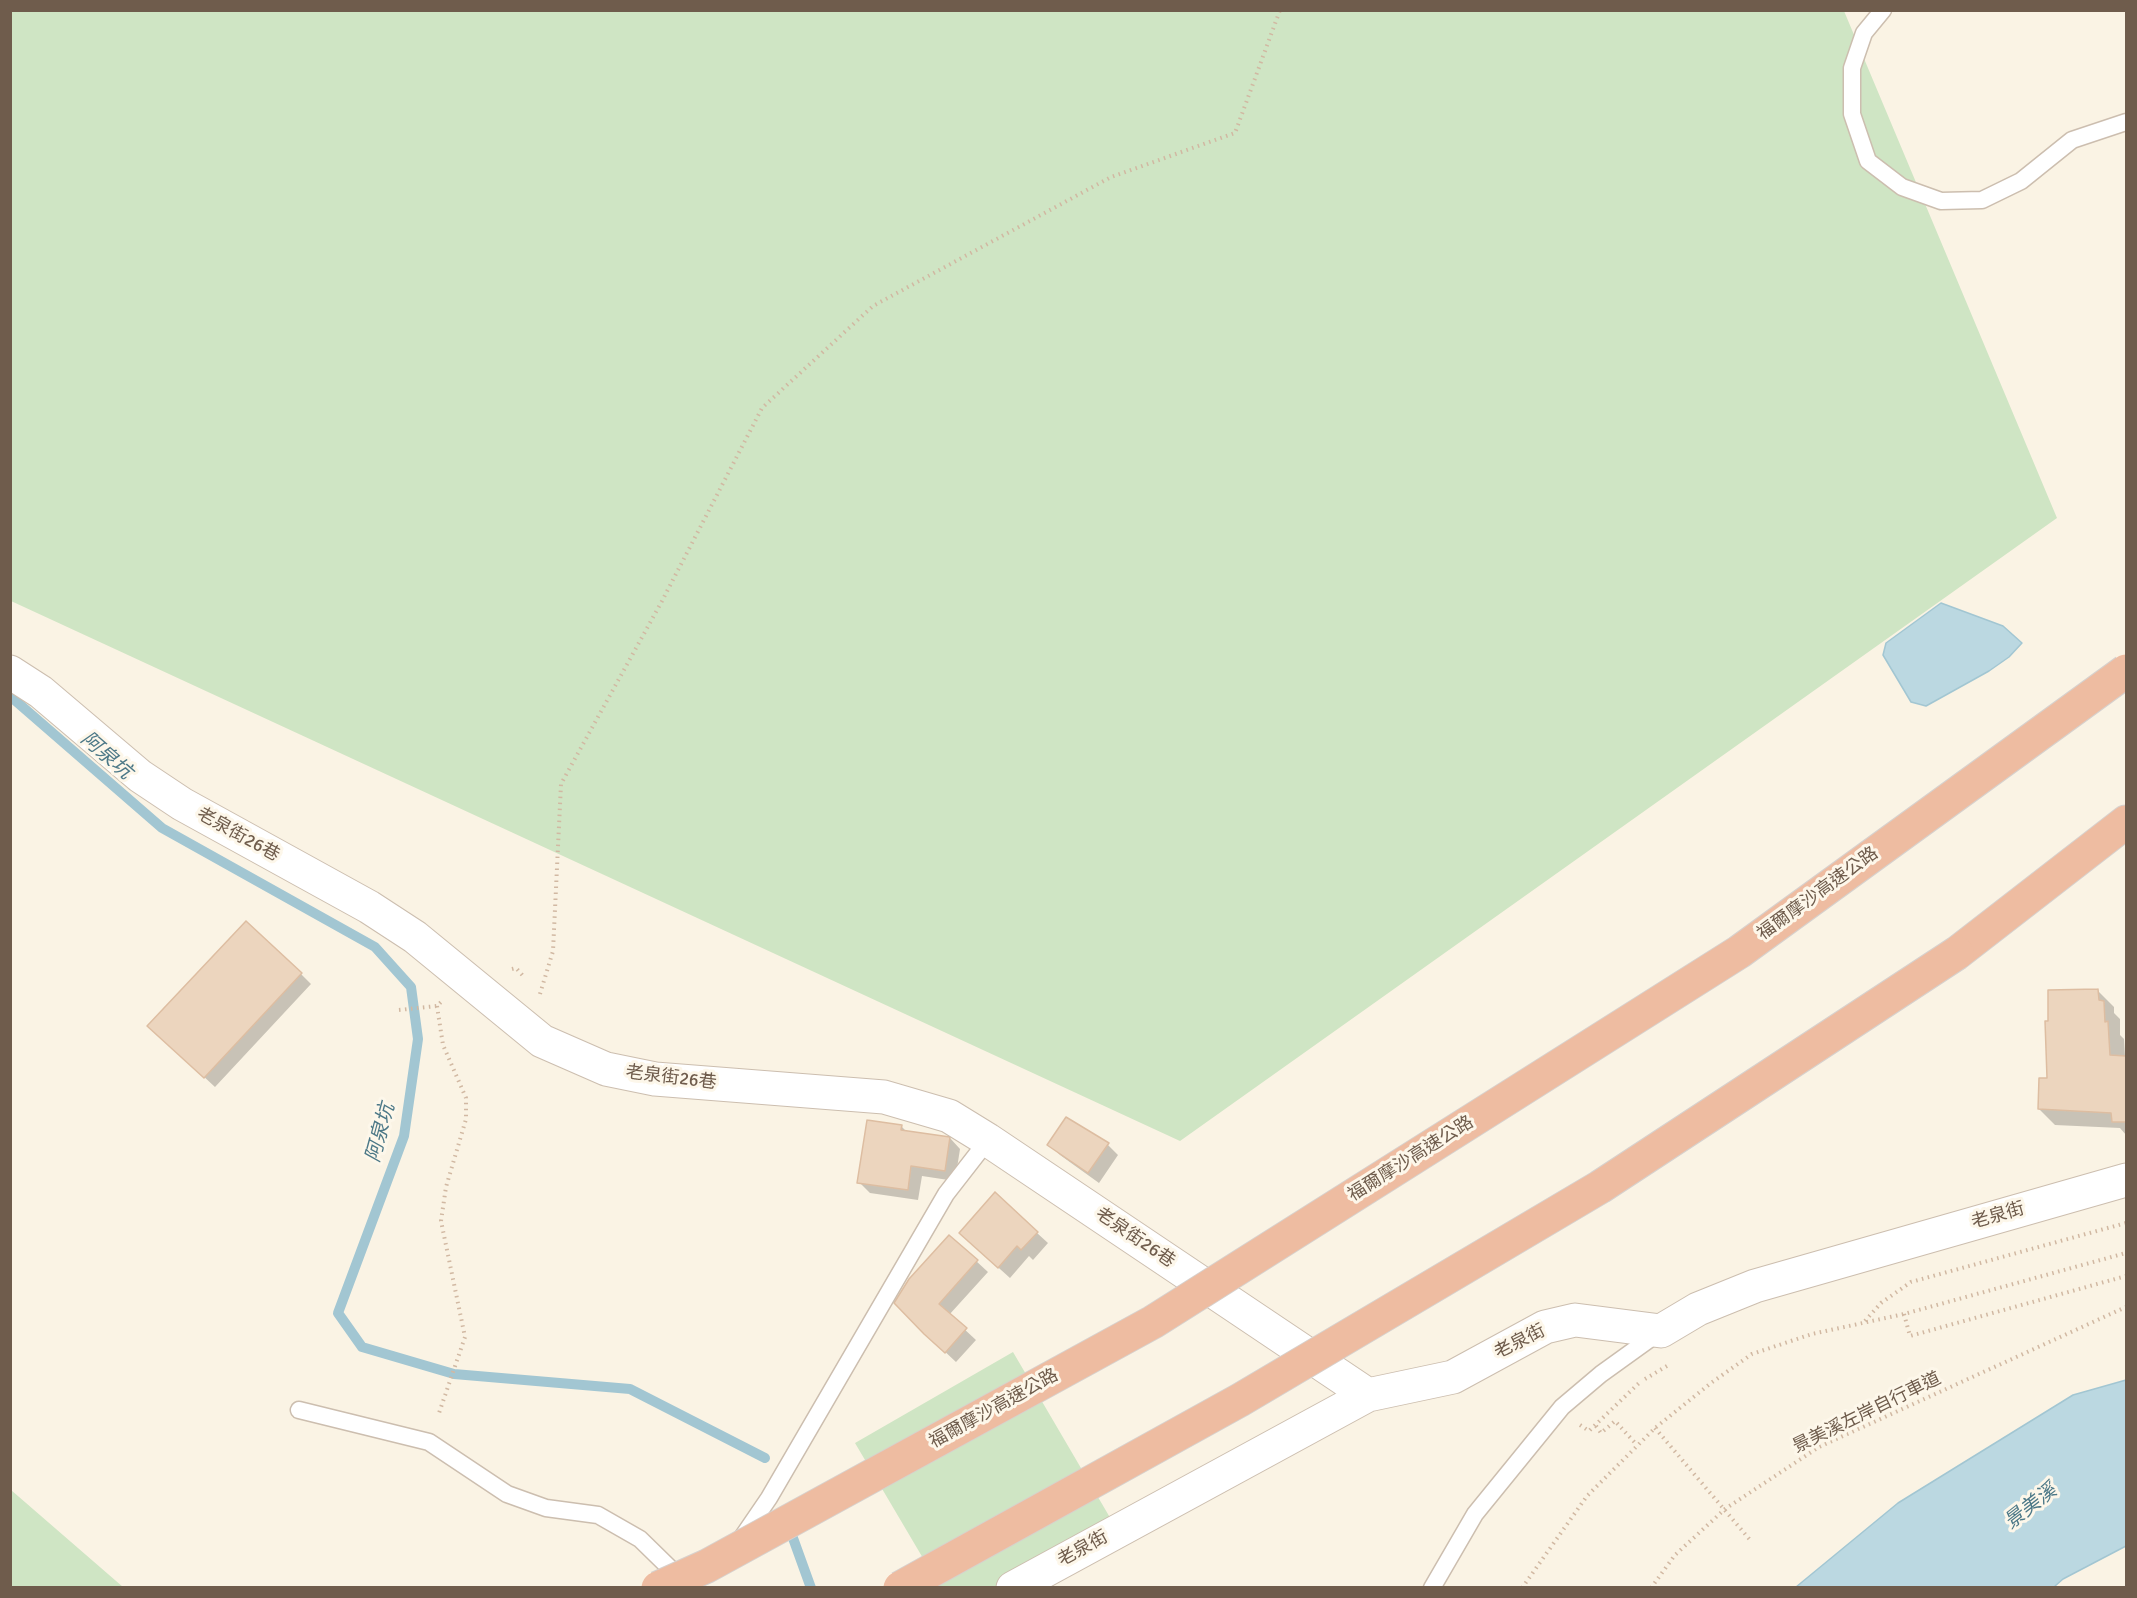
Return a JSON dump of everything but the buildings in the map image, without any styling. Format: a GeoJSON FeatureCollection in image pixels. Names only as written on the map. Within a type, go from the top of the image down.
{"type":"FeatureCollection","features":[{"type":"Feature","properties":{"kind":"highway","name":"福爾摩沙高速公路"},"geometry":{"type":"LineString","coordinates":[[658,1587],[707,1566],[1153,1322],[1739,952],[2127,671]]}},
{"type":"Feature","properties":{"kind":"highway"},"geometry":{"type":"LineString","coordinates":[[1957,953],[2127,822]]}},
{"type":"Feature","properties":{"kind":"highway"},"geometry":{"type":"LineString","coordinates":[[900,1587],[1240,1400],[1589,1194],[2127,844]]}},
{"type":"Feature","properties":{"kind":"street","name":"老泉街26巷"},"geometry":{"type":"LineString","coordinates":[[10,672],[40,692],[140,776],[182,804],[369,907],[415,937],[542,1041],[606,1069],[655,1078],[884,1096],[949,1116],[1368,1395]]}},
{"type":"Feature","properties":{"kind":"street","name":"老泉街"},"geometry":{"type":"LineString","coordinates":[[1014,1587],[1368,1395],[1453,1377],[1545,1327],[1575,1320],[1660,1331],[1698,1309],[1755,1286],[2127,1180]]}},
{"type":"Feature","properties":{"kind":"lane"},"geometry":{"type":"LineString","coordinates":[[1883,10],[1864,33],[1852,68],[1852,114],[1868,161],[1902,187],[1941,201],[1982,200],[2021,181],[2072,140],[2127,122]]}},
{"type":"Feature","properties":{"kind":"lane"},"geometry":{"type":"LineString","coordinates":[[698,1587],[745,1535],[945,1194],[988,1140]]}},
{"type":"Feature","properties":{"kind":"lane"},"geometry":{"type":"LineString","coordinates":[[1432,1587],[1474,1514],[1562,1407],[1601,1374],[1660,1331]]}},
{"type":"Feature","properties":{"kind":"lane"},"geometry":{"type":"LineString","coordinates":[[299,1410],[429,1442],[507,1494],[546,1508],[598,1515],[640,1539],[690,1587]]}},
{"type":"Feature","properties":{"kind":"path"},"geometry":{"type":"LineString","coordinates":[[534,989],[540,996],[553,951],[561,784],[662,601],[762,408],[873,306],[1111,177],[1235,133],[1280,10]]}},
{"type":"Feature","properties":{"kind":"path"},"geometry":{"type":"LineString","coordinates":[[468,980],[516,968],[528,982]]}},
{"type":"Feature","properties":{"kind":"path"},"geometry":{"type":"LineString","coordinates":[[399,1010],[437,1006],[443,1045],[466,1098],[466,1119],[446,1187],[441,1221],[465,1337],[445,1396]]}},
{"type":"Feature","properties":{"kind":"path"},"geometry":{"type":"LineString","coordinates":[[1865,1321],[1881,1303],[1911,1282],[2127,1223]]}},
{"type":"Feature","properties":{"kind":"path"},"geometry":{"type":"LineString","coordinates":[[1522,1587],[1587,1496],[1637,1445],[1654,1428],[1752,1354],[1812,1334],[1904,1314],[2127,1253]]}},
{"type":"Feature","properties":{"kind":"path"},"geometry":{"type":"LineString","coordinates":[[1904,1314],[1910,1336],[2127,1276]]}},
{"type":"Feature","properties":{"kind":"path","name":"景美溪左岸自行車道"},"geometry":{"type":"LineString","coordinates":[[1651,1587],[1675,1555],[1725,1509],[1819,1447],[2127,1307]]}},
{"type":"Feature","properties":{"kind":"path"},"geometry":{"type":"LineString","coordinates":[[1576,1422],[1589,1431],[1640,1382],[1675,1361]]}},
{"type":"Feature","properties":{"kind":"path"},"geometry":{"type":"LineString","coordinates":[[1596,1426],[1601,1433],[1615,1421],[1637,1445]]}},
{"type":"Feature","properties":{"kind":"path"},"geometry":{"type":"LineString","coordinates":[[1654,1428],[1750,1541]]}},
{"type":"Feature","properties":{"kind":"green space"},"geometry":{"type":"Polygon","coordinates":[[[11,10],[1844,11],[2057,518],[1180,1141],[11,601],[11,10]]]}},
{"type":"Feature","properties":{"kind":"green space"},"geometry":{"type":"Polygon","coordinates":[[[1013,1352],[1112,1521],[997,1587],[940,1587],[855,1443],[1013,1352]]]}},
{"type":"Feature","properties":{"kind":"green space"},"geometry":{"type":"Polygon","coordinates":[[[11,1490],[123,1587],[11,1587],[11,1490]]]}},
{"type":"Feature","properties":{"kind":"water"},"geometry":{"type":"Polygon","coordinates":[[[1941,603],[2003,626],[2022,643],[2009,657],[1989,671],[1926,706],[1911,702],[1883,655],[1886,643],[1941,603]]]}},
{"type":"Feature","properties":{"kind":"water","name":"景美溪"},"geometry":{"type":"Polygon","coordinates":[[[2126,1380],[2126,1546],[2063,1579],[2054,1587],[1796,1587],[1898,1503],[2073,1395],[2126,1380]]]}},
{"type":"Feature","properties":{"kind":"waterway","name":"阿泉坑"},"geometry":{"type":"LineString","coordinates":[[10,696],[162,828],[375,947],[411,987],[418,1039],[404,1136],[338,1313],[362,1347],[454,1374],[630,1389],[765,1458]]}},
{"type":"Feature","properties":{"kind":"waterway","name":"阿泉坑"},"geometry":{"type":"LineString","coordinates":[[789,1527],[811,1588]]}}]}
